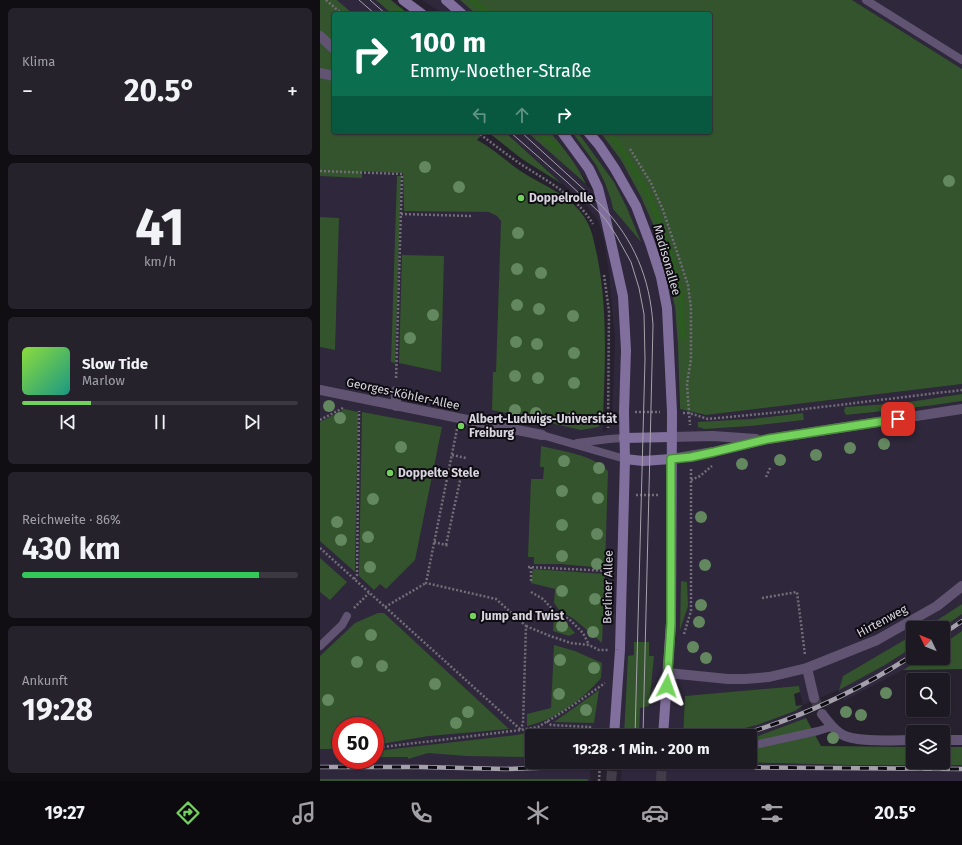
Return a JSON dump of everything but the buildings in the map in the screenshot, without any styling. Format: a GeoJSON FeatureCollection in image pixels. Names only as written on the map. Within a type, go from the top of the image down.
{"type":"FeatureCollection","features":[{"type":"Feature","properties":{"kind":"main road"},"geometry":{"type":"LineString","coordinates":[[403,0],[419,12]]}},
{"type":"Feature","properties":{"kind":"main road"},"geometry":{"type":"LineString","coordinates":[[446,0],[460,12]]}},
{"type":"Feature","properties":{"kind":"main road"},"geometry":{"type":"LineString","coordinates":[[563,134],[589,169],[598,188],[623,296],[626,350],[624,438],[672,437]]}},
{"type":"Feature","properties":{"kind":"main road","name":"Madisonallee"},"geometry":{"type":"LineString","coordinates":[[590,134],[615,169],[636,206],[650,243],[660,277],[667,308],[672,437],[671,459]]}},
{"type":"Feature","properties":{"kind":"main road","name":"Berliner Allee"},"geometry":{"type":"LineString","coordinates":[[614,729],[620,650],[625,459],[624,438]]}},
{"type":"Feature","properties":{"kind":"main road"},"geometry":{"type":"LineString","coordinates":[[625,459],[643,461],[671,459],[671,623],[664,729]]}},
{"type":"Feature","properties":{"kind":"street"},"geometry":{"type":"LineString","coordinates":[[320,36],[332,47]]}},
{"type":"Feature","properties":{"kind":"street"},"geometry":{"type":"LineString","coordinates":[[320,73],[332,76]]}},
{"type":"Feature","properties":{"kind":"street","name":"Georges-Köhler-Allee"},"geometry":{"type":"LineString","coordinates":[[320,390],[542,435]]}},
{"type":"Feature","properties":{"kind":"street"},"geometry":{"type":"LineString","coordinates":[[396,391],[396,406]]}},
{"type":"Feature","properties":{"kind":"street"},"geometry":{"type":"LineString","coordinates":[[671,459],[691,457],[768,439],[962,409]]}},
{"type":"Feature","properties":{"kind":"street"},"geometry":{"type":"LineString","coordinates":[[672,437],[713,436],[768,439]]}},
{"type":"Feature","properties":{"kind":"street","name":"Hirtenweg"},"geometry":{"type":"LineString","coordinates":[[668,673],[728,679],[745,679],[769,677],[807,668],[877,640],[937,606],[962,586]]}},
{"type":"Feature","properties":{"kind":"street"},"geometry":{"type":"LineString","coordinates":[[807,668],[814,698]]}},
{"type":"Feature","properties":{"kind":"street"},"geometry":{"type":"LineString","coordinates":[[822,714],[831,727],[842,735],[852,739],[906,740]]}},
{"type":"Feature","properties":{"kind":"street"},"geometry":{"type":"LineString","coordinates":[[950,740],[962,740]]}},
{"type":"Feature","properties":{"kind":"lane"},"geometry":{"type":"LineString","coordinates":[[866,0],[962,60]]}},
{"type":"Feature","properties":{"kind":"lane","name":"Georges-Köhler-Allee"},"geometry":{"type":"LineString","coordinates":[[542,435],[625,459]]}},
{"type":"Feature","properties":{"kind":"lane","name":"Georges-Köhler-Allee"},"geometry":{"type":"LineString","coordinates":[[575,444],[624,438]]}},
{"type":"Feature","properties":{"kind":"lane"},"geometry":{"type":"LineString","coordinates":[[320,646],[342,625],[347,616]]}},
{"type":"Feature","properties":{"kind":"lane"},"geometry":{"type":"LineString","coordinates":[[757,744],[831,727]]}},
{"type":"Feature","properties":{"kind":"path"},"geometry":{"type":"LineString","coordinates":[[326,0],[340,12]]}},
{"type":"Feature","properties":{"kind":"path"},"geometry":{"type":"LineString","coordinates":[[481,134],[522,165],[568,195],[589,217],[595,226]]}},
{"type":"Feature","properties":{"kind":"path"},"geometry":{"type":"LineString","coordinates":[[630,148],[651,183],[663,210],[688,285],[691,308],[691,359],[687,384],[689,413],[708,418],[781,412],[962,390]]}},
{"type":"Feature","properties":{"kind":"path"},"geometry":{"type":"LineString","coordinates":[[320,171],[402,174],[396,391]]}},
{"type":"Feature","properties":{"kind":"path"},"geometry":{"type":"LineString","coordinates":[[401,214],[471,216]]}},
{"type":"Feature","properties":{"kind":"path"},"geometry":{"type":"LineString","coordinates":[[604,274],[609,311],[607,412],[609,439]]}},
{"type":"Feature","properties":{"kind":"path"},"geometry":{"type":"LineString","coordinates":[[320,420],[342,408]]}},
{"type":"Feature","properties":{"kind":"path"},"geometry":{"type":"LineString","coordinates":[[354,579],[357,575],[359,412]]}},
{"type":"Feature","properties":{"kind":"path"},"geometry":{"type":"LineString","coordinates":[[639,412],[657,412]]}},
{"type":"Feature","properties":{"kind":"path"},"geometry":{"type":"LineString","coordinates":[[426,583],[459,419]]}},
{"type":"Feature","properties":{"kind":"path"},"geometry":{"type":"LineString","coordinates":[[452,455],[466,458]]}},
{"type":"Feature","properties":{"kind":"path"},"geometry":{"type":"LineString","coordinates":[[766,477],[771,466]]}},
{"type":"Feature","properties":{"kind":"path"},"geometry":{"type":"LineString","coordinates":[[434,542],[447,545],[461,476],[463,476]]}},
{"type":"Feature","properties":{"kind":"path"},"geometry":{"type":"LineString","coordinates":[[684,639],[691,611],[691,480]]}},
{"type":"Feature","properties":{"kind":"path"},"geometry":{"type":"LineString","coordinates":[[624,494],[691,496]]}},
{"type":"Feature","properties":{"kind":"path"},"geometry":{"type":"LineString","coordinates":[[320,548],[520,730]]}},
{"type":"Feature","properties":{"kind":"path"},"geometry":{"type":"LineString","coordinates":[[531,583],[529,567],[609,571]]}},
{"type":"Feature","properties":{"kind":"path"},"geometry":{"type":"LineString","coordinates":[[385,607],[426,583],[496,599],[526,626],[571,643],[589,646],[599,650],[607,650]]}},
{"type":"Feature","properties":{"kind":"path"},"geometry":{"type":"LineString","coordinates":[[531,592],[543,599],[554,611],[569,619],[582,633],[589,646]]}},
{"type":"Feature","properties":{"kind":"path"},"geometry":{"type":"LineString","coordinates":[[762,598],[797,592],[807,668]]}},
{"type":"Feature","properties":{"kind":"path"},"geometry":{"type":"LineString","coordinates":[[347,616],[370,593]]}},
{"type":"Feature","properties":{"kind":"path"},"geometry":{"type":"LineString","coordinates":[[520,730],[523,724],[526,626]]}},
{"type":"Feature","properties":{"kind":"path"},"geometry":{"type":"LineString","coordinates":[[384,747],[538,727],[569,708],[605,682]]}},
{"type":"Feature","properties":{"kind":"path"},"geometry":{"type":"LineString","coordinates":[[548,721],[551,725],[590,727],[590,729]]}},
{"type":"Feature","properties":{"kind":"path"},"geometry":{"type":"LineString","coordinates":[[599,781],[600,769]]}},
{"type":"Feature","properties":{"kind":"shaded area"},"geometry":{"type":"Polygon","coordinates":[[[337,0],[376,0],[390,12],[351,12],[337,0]]]}},
{"type":"Feature","properties":{"kind":"shaded area"},"geometry":{"type":"Polygon","coordinates":[[[422,0],[460,0],[474,12],[441,12],[422,0]]]}},
{"type":"Feature","properties":{"kind":"shaded area"},"geometry":{"type":"Polygon","coordinates":[[[852,0],[962,0],[962,69],[852,0]]]}},
{"type":"Feature","properties":{"kind":"shaded area"},"geometry":{"type":"Polygon","coordinates":[[[320,89],[332,126],[332,134],[458,134],[603,419],[603,432],[608,429],[612,422],[615,339],[609,273],[604,240],[598,220],[584,203],[507,134],[529,134],[608,204],[581,174],[564,148],[552,134],[573,134],[596,165],[605,183],[613,209],[640,241],[627,208],[614,182],[578,134],[602,134],[621,160],[641,197],[659,238],[668,273],[675,307],[678,347],[679,408],[706,415],[962,384],[962,394],[902,403],[845,407],[844,411],[846,415],[900,410],[962,401],[962,604],[936,621],[906,621],[906,639],[839,689],[885,665],[906,652],[906,665],[911,665],[844,701],[838,690],[803,705],[799,687],[685,696],[683,729],[525,729],[525,769],[590,769],[591,781],[588,781],[588,779],[320,779],[320,749],[332,749],[332,769],[384,769],[384,744],[429,736],[384,728],[384,717],[332,717],[332,729],[320,734],[320,89]],[[803,413],[751,419],[705,429],[804,420],[803,413]]]}},
{"type":"Feature","properties":{"kind":"shaded area"},"geometry":{"type":"Polygon","coordinates":[[[962,614],[962,631],[950,639],[950,622],[962,614]]]}},
{"type":"Feature","properties":{"kind":"shaded area"},"geometry":{"type":"Polygon","coordinates":[[[800,706],[806,718],[757,736],[757,729],[741,729],[757,725],[795,711],[800,706]]]}},
{"type":"Feature","properties":{"kind":"shaded area"},"geometry":{"type":"Polygon","coordinates":[[[757,763],[906,765],[906,769],[950,769],[950,765],[962,765],[962,781],[621,781],[622,769],[757,769],[757,763]]]}},
{"type":"Feature","properties":{"kind":"green space"},"geometry":{"type":"Polygon","coordinates":[[[320,0],[337,0],[351,12],[332,12],[332,134],[482,134],[477,140],[519,170],[563,196],[579,210],[585,218],[594,240],[603,296],[605,357],[603,419],[600,425],[598,427],[581,430],[492,410],[493,372],[496,372],[501,221],[497,216],[489,212],[404,211],[403,173],[362,171],[362,178],[320,176],[320,0]]]}},
{"type":"Feature","properties":{"kind":"green space"},"geometry":{"type":"Polygon","coordinates":[[[376,0],[391,0],[406,12],[390,12],[376,0]]]}},
{"type":"Feature","properties":{"kind":"green space"},"geometry":{"type":"Polygon","coordinates":[[[460,0],[852,0],[962,69],[962,384],[706,415],[680,409],[675,307],[659,238],[641,197],[621,160],[602,134],[712,134],[712,12],[474,12],[460,0]]]}},
{"type":"Feature","properties":{"kind":"green space"},"geometry":{"type":"Polygon","coordinates":[[[491,134],[507,134],[562,184],[522,159],[491,134]]]}},
{"type":"Feature","properties":{"kind":"green space"},"geometry":{"type":"Polygon","coordinates":[[[529,134],[552,134],[579,170],[586,184],[529,134]]]}},
{"type":"Feature","properties":{"kind":"green space"},"geometry":{"type":"Polygon","coordinates":[[[573,134],[579,134],[614,182],[641,242],[613,209],[605,183],[596,165],[573,134]]]}},
{"type":"Feature","properties":{"kind":"green space"},"geometry":{"type":"Polygon","coordinates":[[[397,176],[401,176],[395,363],[391,362],[397,176]]]}},
{"type":"Feature","properties":{"kind":"green space"},"geometry":{"type":"Polygon","coordinates":[[[320,217],[339,218],[335,350],[320,347],[320,217]]]}},
{"type":"Feature","properties":{"kind":"green space"},"geometry":{"type":"Polygon","coordinates":[[[402,255],[444,256],[441,372],[399,363],[402,255]]]}},
{"type":"Feature","properties":{"kind":"green space"},"geometry":{"type":"Polygon","coordinates":[[[962,394],[962,401],[846,415],[844,411],[845,407],[902,403],[962,394]]]}},
{"type":"Feature","properties":{"kind":"green space"},"geometry":{"type":"Polygon","coordinates":[[[345,409],[358,412],[355,572],[320,541],[320,422],[345,409]]]}},
{"type":"Feature","properties":{"kind":"green space"},"geometry":{"type":"Polygon","coordinates":[[[362,412],[442,427],[415,560],[386,589],[380,584],[374,590],[359,576],[362,412]]]}},
{"type":"Feature","properties":{"kind":"green space"},"geometry":{"type":"Polygon","coordinates":[[[803,413],[804,420],[751,426],[705,429],[698,427],[698,422],[751,419],[803,413]]]}},
{"type":"Feature","properties":{"kind":"green space"},"geometry":{"type":"Polygon","coordinates":[[[541,446],[586,457],[601,465],[608,471],[605,568],[560,564],[534,564],[534,557],[528,557],[531,479],[543,479],[544,467],[540,467],[541,446]]]}},
{"type":"Feature","properties":{"kind":"green space"},"geometry":{"type":"Polygon","coordinates":[[[320,558],[347,582],[330,600],[320,592],[320,558]]]}},
{"type":"Feature","properties":{"kind":"green space"},"geometry":{"type":"Polygon","coordinates":[[[533,569],[605,574],[602,643],[574,619],[560,611],[554,603],[555,589],[531,583],[533,569]]]}},
{"type":"Feature","properties":{"kind":"green space"},"geometry":{"type":"Polygon","coordinates":[[[681,581],[687,582],[688,606],[680,630],[681,581]]]}},
{"type":"Feature","properties":{"kind":"green space"},"geometry":{"type":"Polygon","coordinates":[[[962,604],[962,614],[950,622],[950,621],[936,621],[962,604]]]}},
{"type":"Feature","properties":{"kind":"green space"},"geometry":{"type":"Polygon","coordinates":[[[378,613],[384,613],[509,729],[429,736],[384,744],[384,717],[332,717],[332,749],[320,749],[320,656],[355,623],[378,613]]]}},
{"type":"Feature","properties":{"kind":"green space"},"geometry":{"type":"Polygon","coordinates":[[[554,616],[566,623],[575,633],[569,636],[553,631],[554,616]]]}},
{"type":"Feature","properties":{"kind":"green space"},"geometry":{"type":"Polygon","coordinates":[[[962,631],[962,669],[903,670],[911,665],[950,665],[950,639],[962,631]]]}},
{"type":"Feature","properties":{"kind":"green space"},"geometry":{"type":"Polygon","coordinates":[[[906,639],[906,652],[885,665],[839,690],[843,676],[906,639]]]}},
{"type":"Feature","properties":{"kind":"green space"},"geometry":{"type":"Polygon","coordinates":[[[634,642],[649,642],[649,656],[654,656],[649,706],[640,708],[639,729],[624,729],[628,656],[634,655],[634,642]]]}},
{"type":"Feature","properties":{"kind":"green space"},"geometry":{"type":"Polygon","coordinates":[[[554,645],[575,651],[602,663],[601,678],[576,702],[548,719],[527,726],[527,714],[551,708],[554,645]]]}},
{"type":"Feature","properties":{"kind":"green space"},"geometry":{"type":"Polygon","coordinates":[[[799,686],[800,692],[794,694],[796,706],[803,705],[795,711],[757,725],[741,729],[683,729],[685,696],[799,686]]]}},
{"type":"Feature","properties":{"kind":"green space"},"geometry":{"type":"Polygon","coordinates":[[[599,690],[594,723],[554,722],[599,690]]]}},
{"type":"Feature","properties":{"kind":"green space"},"geometry":{"type":"Polygon","coordinates":[[[806,718],[821,746],[906,747],[906,765],[757,763],[757,736],[806,718]]]}},
{"type":"Feature","properties":{"kind":"green space"},"geometry":{"type":"Polygon","coordinates":[[[525,733],[525,757],[466,756],[428,753],[408,759],[408,757],[384,757],[384,750],[525,733]]]}},
{"type":"Feature","properties":{"kind":"green space"},"geometry":{"type":"Polygon","coordinates":[[[950,747],[962,747],[962,765],[950,765],[950,747]]]}},
{"type":"Feature","properties":{"kind":"green space"},"geometry":{"type":"Polygon","coordinates":[[[320,779],[588,779],[588,781],[320,781],[320,779]]]}},
{"type":"Feature","properties":{"kind":"waterway"},"geometry":{"type":"LineString","coordinates":[[472,0],[487,12]]}},
{"type":"Feature","properties":{"kind":"waterway"},"geometry":{"type":"LineString","coordinates":[[540,134],[558,149]]}},
{"type":"Feature","properties":{"kind":"waterway"},"geometry":{"type":"LineString","coordinates":[[610,134],[629,161],[650,198],[661,227],[673,262],[681,295],[683,338]]}},
{"type":"Feature","properties":{"kind":"tunnel"},"geometry":{"type":"LineString","coordinates":[[814,698],[822,714]]}},
{"type":"Feature","properties":{"kind":"tunnel"},"geometry":{"type":"LineString","coordinates":[[611,781],[612,769]]}},
{"type":"Feature","properties":{"kind":"tunnel"},"geometry":{"type":"LineString","coordinates":[[661,781],[662,769]]}},
{"type":"Feature","properties":{"kind":"tram line"},"geometry":{"type":"LineString","coordinates":[[359,0],[373,12]]}},
{"type":"Feature","properties":{"kind":"tram line"},"geometry":{"type":"LineString","coordinates":[[370,0],[384,12]]}},
{"type":"Feature","properties":{"kind":"tram line"},"geometry":{"type":"LineString","coordinates":[[512,134],[566,181],[606,220],[631,262],[639,288],[644,314],[645,359],[635,729]]}},
{"type":"Feature","properties":{"kind":"tram line"},"geometry":{"type":"LineString","coordinates":[[523,134],[602,206],[613,219],[631,246],[644,276],[648,291],[653,325],[643,729]]}},
{"type":"Feature","properties":{"kind":"railway"},"geometry":{"type":"LineString","coordinates":[[950,629],[962,621]]}},
{"type":"Feature","properties":{"kind":"railway"},"geometry":{"type":"LineString","coordinates":[[757,730],[783,721],[850,692],[906,659]]}},
{"type":"Feature","properties":{"kind":"railway"},"geometry":{"type":"LineString","coordinates":[[320,767],[506,769],[589,766],[962,769]]}},
{"type":"Feature","properties":{"kind":"place","name":"Doppelrolle"},"geometry":{"type":"Point","coordinates":[521,198]}},
{"type":"Feature","properties":{"kind":"place","name":"Albert-Ludwigs-Universität Freiburg"},"geometry":{"type":"Point","coordinates":[461,426]}},
{"type":"Feature","properties":{"kind":"place","name":"Doppelte Stele"},"geometry":{"type":"Point","coordinates":[390,473]}},
{"type":"Feature","properties":{"kind":"place","name":"Jump and Twist"},"geometry":{"type":"Point","coordinates":[473,616]}},
{"type":"Feature","properties":{"kind":"route"},"geometry":{"type":"LineString","coordinates":[[667,686],[671,623],[671,459],[691,457],[768,439],[898,419]]}}]}
